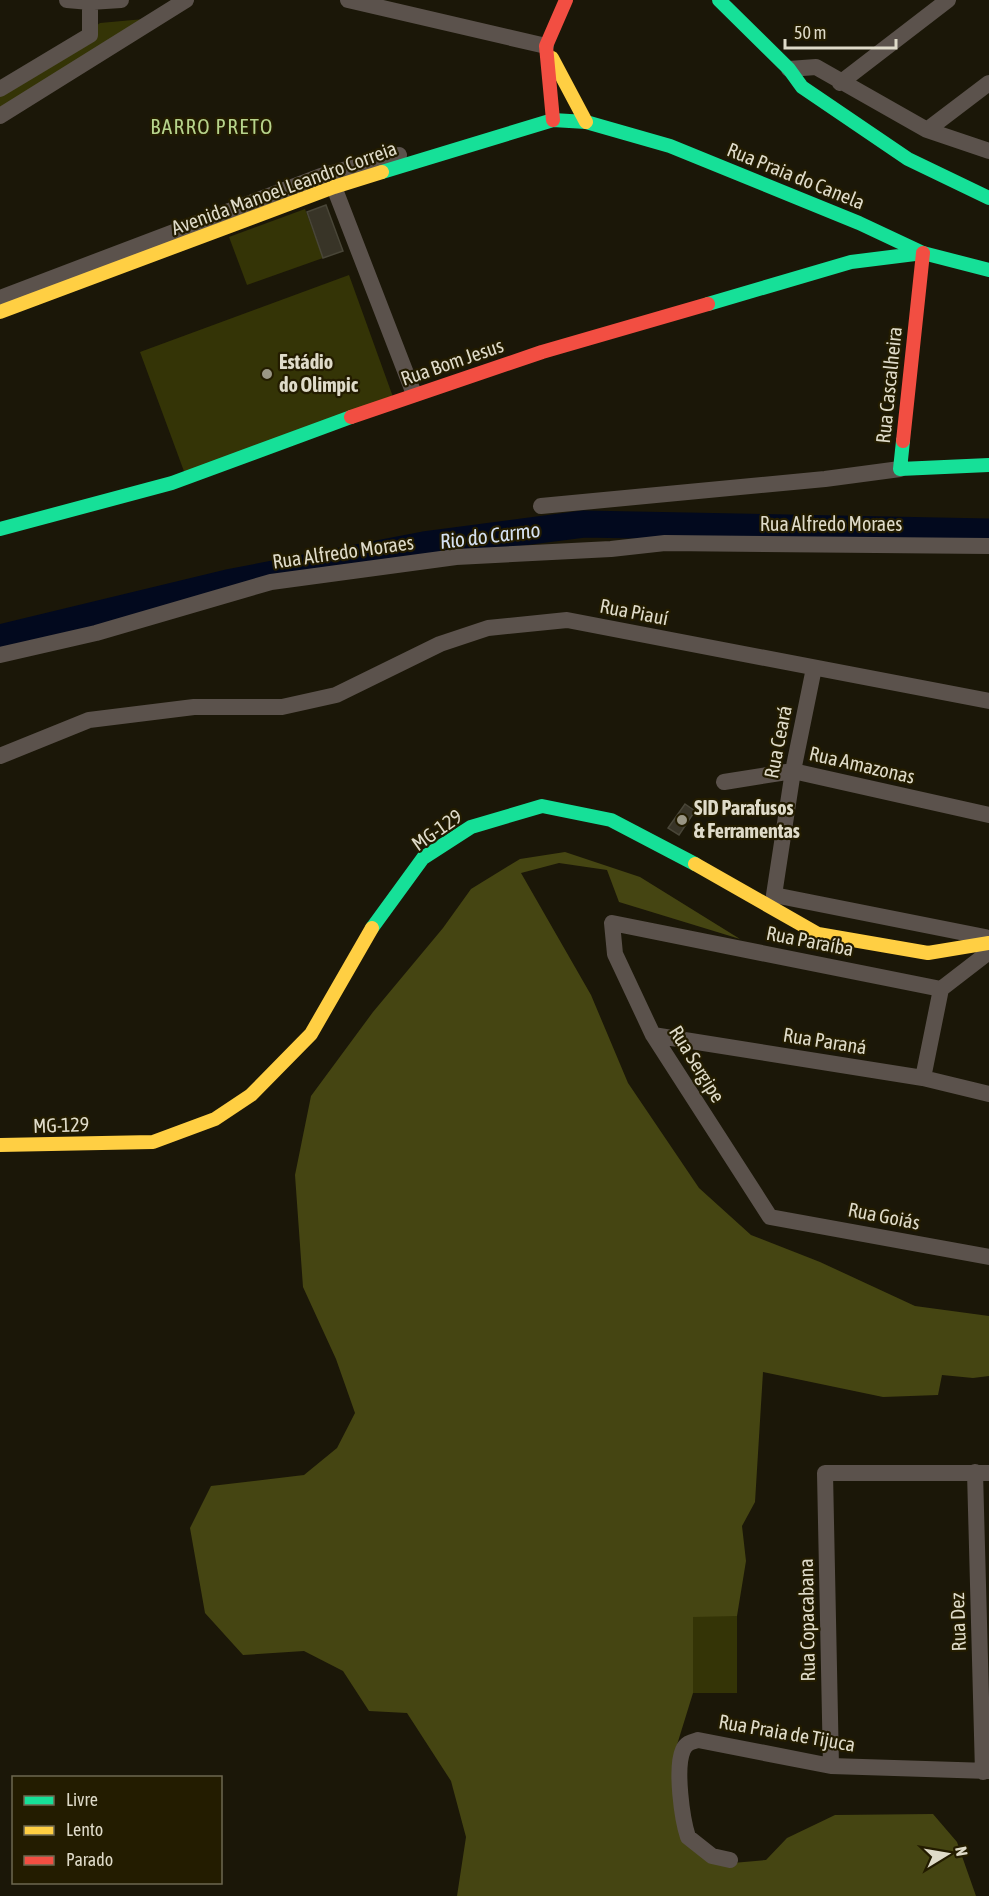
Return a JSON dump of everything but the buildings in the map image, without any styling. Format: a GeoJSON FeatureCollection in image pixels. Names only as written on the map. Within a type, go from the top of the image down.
{"type":"FeatureCollection","features":[{"type":"Feature","properties":{"kind":"street"},"geometry":{"type":"LineString","coordinates":[[67,0],[90,2],[122,0]]}},
{"type":"Feature","properties":{"kind":"street"},"geometry":{"type":"LineString","coordinates":[[0,116],[186,0]]}},
{"type":"Feature","properties":{"kind":"street"},"geometry":{"type":"LineString","coordinates":[[348,0],[546,46],[586,122]]}},
{"type":"Feature","properties":{"kind":"street"},"geometry":{"type":"LineString","coordinates":[[0,298],[321,176],[553,117],[546,46],[566,0]]}},
{"type":"Feature","properties":{"kind":"street"},"geometry":{"type":"LineString","coordinates":[[719,0],[789,69],[802,87],[908,159],[989,198]]}},
{"type":"Feature","properties":{"kind":"street"},"geometry":{"type":"LineString","coordinates":[[840,83],[948,0]]}},
{"type":"Feature","properties":{"kind":"street"},"geometry":{"type":"LineString","coordinates":[[0,89],[90,35],[90,2]]}},
{"type":"Feature","properties":{"kind":"street"},"geometry":{"type":"LineString","coordinates":[[789,69],[816,68],[927,130],[989,151]]}},
{"type":"Feature","properties":{"kind":"street"},"geometry":{"type":"LineString","coordinates":[[927,130],[989,83]]}},
{"type":"Feature","properties":{"kind":"street","name":"Avenida Manoel Leandro Correia"},"geometry":{"type":"LineString","coordinates":[[0,312],[334,187],[553,117],[586,122]]}},
{"type":"Feature","properties":{"kind":"street","name":"Rua Praia do Canela"},"geometry":{"type":"LineString","coordinates":[[586,122],[670,146],[859,223],[923,253],[989,270]]}},
{"type":"Feature","properties":{"kind":"street"},"geometry":{"type":"LineString","coordinates":[[334,187],[414,394]]}},
{"type":"Feature","properties":{"kind":"street"},"geometry":{"type":"LineString","coordinates":[[853,252],[859,223]]}},
{"type":"Feature","properties":{"kind":"street","name":"Rua Bom Jesus"},"geometry":{"type":"LineString","coordinates":[[0,529],[172,483],[414,394],[853,252],[923,253]]}},
{"type":"Feature","properties":{"kind":"street","name":"Rua Cascalheira"},"geometry":{"type":"LineString","coordinates":[[923,253],[900,469],[989,465]]}},
{"type":"Feature","properties":{"kind":"street"},"geometry":{"type":"LineString","coordinates":[[541,506],[825,479],[900,469]]}},
{"type":"Feature","properties":{"kind":"street","name":"Rua Alfredo Moraes"},"geometry":{"type":"LineString","coordinates":[[0,656],[96,633],[271,582],[456,557],[611,549],[665,543],[989,546]]}},
{"type":"Feature","properties":{"kind":"street","name":"Rua Piauí"},"geometry":{"type":"LineString","coordinates":[[0,756],[90,720],[194,707],[282,706],[336,695],[440,645],[488,628],[567,620],[989,701]]}},
{"type":"Feature","properties":{"kind":"street","name":"Rua Ceará"},"geometry":{"type":"LineString","coordinates":[[814,668],[793,771],[774,895],[989,938]]}},
{"type":"Feature","properties":{"kind":"street","name":"Rua Amazonas"},"geometry":{"type":"LineString","coordinates":[[724,782],[793,771],[989,815]]}},
{"type":"Feature","properties":{"kind":"street","name":"MG-129"},"geometry":{"type":"LineString","coordinates":[[0,1145],[153,1142],[215,1119],[251,1095],[311,1034],[379,915],[423,858],[471,827],[542,807],[611,820],[697,865],[818,934],[928,953],[989,943]]}},
{"type":"Feature","properties":{"kind":"street","name":"Rua Paraíba"},"geometry":{"type":"LineString","coordinates":[[612,923],[941,989]]}},
{"type":"Feature","properties":{"kind":"street","name":"Rua Sergipe"},"geometry":{"type":"LineString","coordinates":[[612,923],[615,954],[653,1035],[771,1217]]}},
{"type":"Feature","properties":{"kind":"street"},"geometry":{"type":"LineString","coordinates":[[923,1078],[941,989],[989,952]]}},
{"type":"Feature","properties":{"kind":"street","name":"Rua Paraná"},"geometry":{"type":"LineString","coordinates":[[653,1035],[923,1078],[989,1094]]}},
{"type":"Feature","properties":{"kind":"street","name":"Rua Goiás"},"geometry":{"type":"LineString","coordinates":[[771,1217],[989,1257]]}},
{"type":"Feature","properties":{"kind":"street","name":"Rua Copacabana"},"geometry":{"type":"LineString","coordinates":[[831,1766],[825,1473],[982,1472]]}},
{"type":"Feature","properties":{"kind":"street","name":"Rua Dez"},"geometry":{"type":"LineString","coordinates":[[982,1472],[986,1771]]}},
{"type":"Feature","properties":{"kind":"street","name":"Rua Praia de Tijuca"},"geometry":{"type":"LineString","coordinates":[[730,1860],[712,1856],[688,1837],[682,1810],[681,1762],[683,1751],[688,1743],[698,1740],[831,1766],[986,1771]]}},
{"type":"Feature","properties":{"kind":"shaded area"},"geometry":{"type":"Polygon","coordinates":[[[155,18],[0,118],[0,96],[100,23],[155,18]]]}},
{"type":"Feature","properties":{"kind":"shaded area"},"geometry":{"type":"Polygon","coordinates":[[[305,209],[323,258],[247,285],[229,237],[305,209]]]}},
{"type":"Feature","properties":{"kind":"shaded area","name":"Estádio do Olimpic"},"geometry":{"type":"Polygon","coordinates":[[[349,275],[393,397],[185,474],[140,352],[349,275]]]}},
{"type":"Feature","properties":{"kind":"shaded area"},"geometry":{"type":"Polygon","coordinates":[[[565,852],[640,877],[740,939],[619,902],[607,870],[559,863],[521,873],[591,995],[628,1083],[699,1188],[751,1235],[820,1262],[915,1306],[989,1316],[989,1376],[973,1378],[942,1375],[938,1395],[883,1397],[763,1372],[755,1502],[742,1526],[746,1561],[737,1616],[693,1617],[693,1693],[676,1748],[684,1843],[721,1864],[766,1860],[787,1838],[835,1815],[933,1814],[957,1842],[976,1896],[457,1896],[466,1837],[451,1781],[407,1713],[369,1711],[343,1671],[304,1651],[243,1655],[205,1613],[190,1528],[211,1486],[304,1475],[337,1448],[355,1413],[336,1359],[303,1287],[295,1175],[311,1096],[373,1012],[443,928],[471,889],[520,859],[565,852]]]}},
{"type":"Feature","properties":{"kind":"shaded area"},"geometry":{"type":"Polygon","coordinates":[[[693,1616],[737,1616],[737,1693],[693,1693],[693,1616]]]}},
{"type":"Feature","properties":{"kind":"waterway","name":"Rio do Carmo"},"geometry":{"type":"LineString","coordinates":[[0,638],[227,583],[424,545],[584,524],[989,532]]}},
{"type":"Feature","properties":{"kind":"traffic: fast"},"geometry":{"type":"LineString","coordinates":[[719,0],[789,69],[802,87],[908,159],[989,198]]}},
{"type":"Feature","properties":{"kind":"traffic: fast"},"geometry":{"type":"LineString","coordinates":[[382,172],[553,120],[586,122],[670,146],[859,223],[923,253],[989,270]]}},
{"type":"Feature","properties":{"kind":"traffic: fast"},"geometry":{"type":"LineString","coordinates":[[708,304],[851,262],[923,253]]}},
{"type":"Feature","properties":{"kind":"traffic: fast"},"geometry":{"type":"LineString","coordinates":[[0,529],[172,483],[351,417]]}},
{"type":"Feature","properties":{"kind":"traffic: fast"},"geometry":{"type":"LineString","coordinates":[[903,441],[900,469],[989,465]]}},
{"type":"Feature","properties":{"kind":"traffic: fast"},"geometry":{"type":"LineString","coordinates":[[372,928],[423,858],[471,827],[542,806],[611,820],[695,864]]}},
{"type":"Feature","properties":{"kind":"traffic: slow"},"geometry":{"type":"LineString","coordinates":[[552,58],[586,122]]}},
{"type":"Feature","properties":{"kind":"traffic: slow"},"geometry":{"type":"LineString","coordinates":[[0,312],[334,187],[382,172]]}},
{"type":"Feature","properties":{"kind":"traffic: slow"},"geometry":{"type":"LineString","coordinates":[[695,864],[818,934],[928,953],[989,943]]}},
{"type":"Feature","properties":{"kind":"traffic: slow"},"geometry":{"type":"LineString","coordinates":[[0,1145],[153,1142],[215,1119],[251,1095],[311,1034],[372,928]]}},
{"type":"Feature","properties":{"kind":"traffic: jam"},"geometry":{"type":"LineString","coordinates":[[553,120],[546,46],[566,0]]}},
{"type":"Feature","properties":{"kind":"traffic: jam"},"geometry":{"type":"LineString","coordinates":[[903,441],[923,253]]}},
{"type":"Feature","properties":{"kind":"traffic: jam"},"geometry":{"type":"LineString","coordinates":[[351,417],[542,352],[708,304]]}},
{"type":"Feature","properties":{"kind":"place","name":"Estádio do Olimpic"},"geometry":{"type":"Point","coordinates":[267,374]}},
{"type":"Feature","properties":{"kind":"place","name":"SID Parafusos & Ferramentas"},"geometry":{"type":"Point","coordinates":[682,820]}},
{"type":"Feature","properties":{"kind":"district","name":"BARRO PRETO"},"geometry":{"type":"Point","coordinates":[212,127]}}]}
